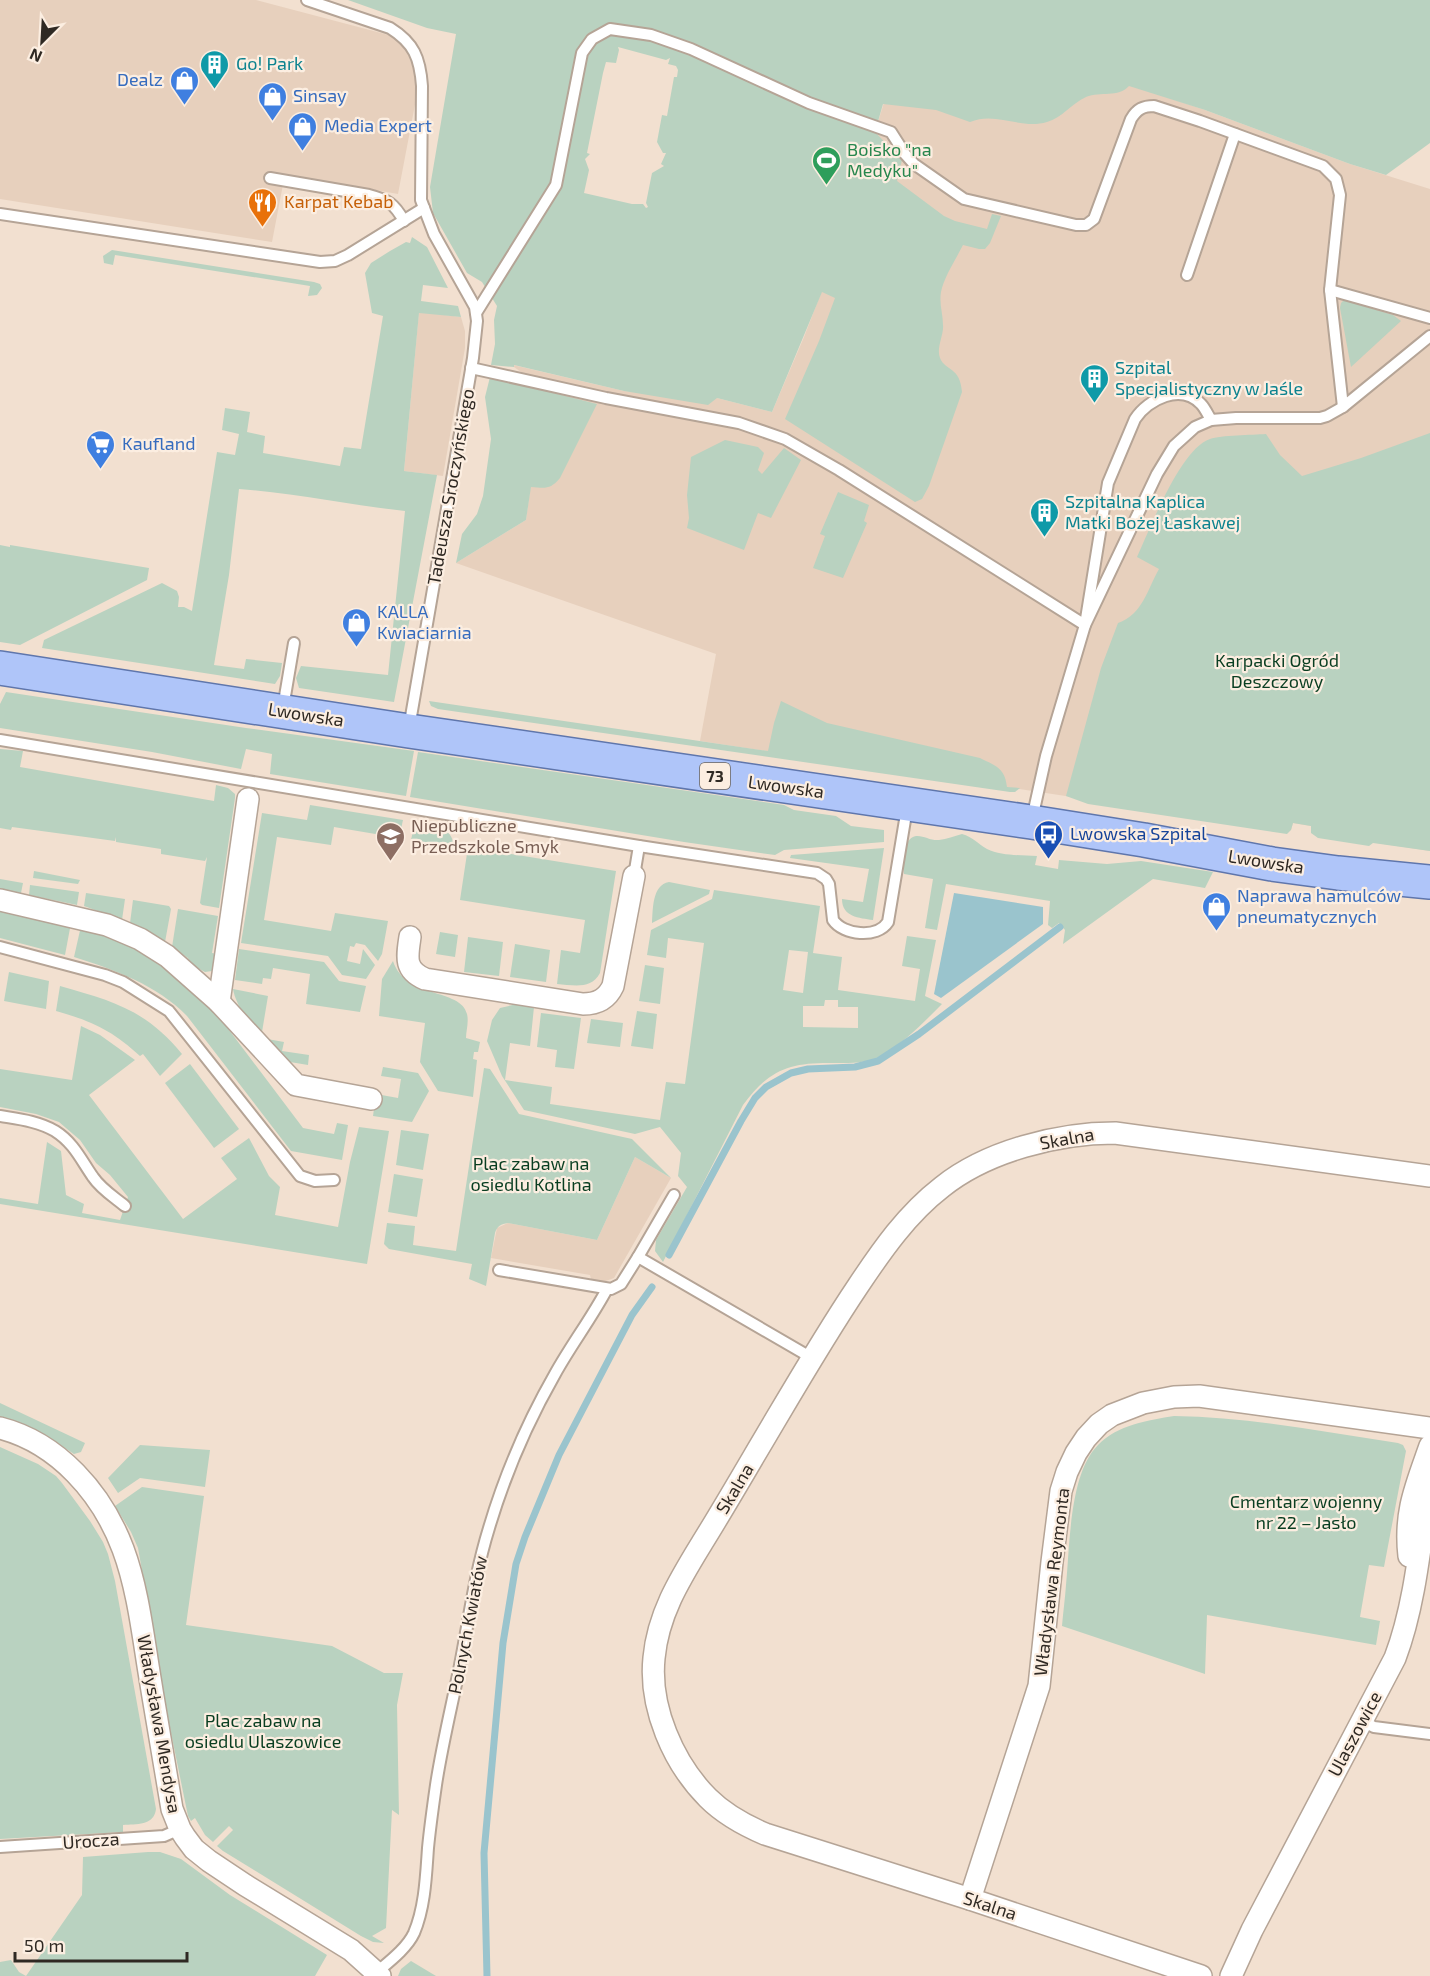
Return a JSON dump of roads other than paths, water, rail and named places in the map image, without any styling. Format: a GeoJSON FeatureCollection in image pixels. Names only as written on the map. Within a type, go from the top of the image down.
{"type":"FeatureCollection","features":[{"type":"Feature","properties":{"kind":"main road","name":"Lwowska"},"geometry":{"type":"LineString","coordinates":[[0,668],[409,731],[1031,822],[1272,864],[1430,882]]}},
{"type":"Feature","properties":{"kind":"street"},"geometry":{"type":"LineString","coordinates":[[219,1002],[249,790]]}},
{"type":"Feature","properties":{"kind":"street"},"geometry":{"type":"LineString","coordinates":[[410,937],[407,955],[410,967],[416,975],[425,979],[583,1004],[596,1003],[606,997],[613,986],[634,876]]}},
{"type":"Feature","properties":{"kind":"street"},"geometry":{"type":"LineString","coordinates":[[0,900],[98,922],[132,935],[167,956],[219,1002],[296,1085],[371,1099]]}},
{"type":"Feature","properties":{"kind":"street","name":"Skalna"},"geometry":{"type":"LineString","coordinates":[[1201,1976],[765,1834],[737,1821],[710,1800],[693,1780],[678,1755],[656,1704],[653,1686],[655,1644],[661,1621],[672,1593],[827,1331],[881,1252],[913,1213],[954,1178],[985,1161],[1022,1148],[1078,1134],[1114,1133],[1430,1176]]}},
{"type":"Feature","properties":{"kind":"street","name":"Władysława Reymonta"},"geometry":{"type":"LineString","coordinates":[[970,1899],[1039,1686],[1061,1491],[1076,1453],[1099,1424],[1125,1409],[1143,1403],[1174,1397],[1199,1396],[1430,1428]]}},
{"type":"Feature","properties":{"kind":"street","name":"Władysława Mendysa"},"geometry":{"type":"LineString","coordinates":[[0,1428],[37,1443],[53,1453],[78,1475],[102,1509],[123,1548],[143,1634],[172,1809],[180,1829],[194,1849],[209,1861],[340,1942],[379,1974]]}},
{"type":"Feature","properties":{"kind":"street"},"geometry":{"type":"LineString","coordinates":[[1414,1578],[1408,1540],[1409,1515],[1417,1478],[1430,1446]]}},
{"type":"Feature","properties":{"kind":"street","name":"Ulaszowice"},"geometry":{"type":"LineString","coordinates":[[1231,1976],[1252,1930],[1400,1646],[1414,1578],[1426,1538],[1430,1476]]}},
{"type":"Feature","properties":{"kind":"lane"},"geometry":{"type":"LineString","coordinates":[[307,0],[390,28],[411,44],[421,71],[420,185],[423,208],[442,249],[472,300],[477,313]]}},
{"type":"Feature","properties":{"kind":"lane","name":"Tadeusza Sroczyńskiego"},"geometry":{"type":"LineString","coordinates":[[409,731],[471,368],[477,313],[556,185],[582,53],[592,39],[609,29],[624,30],[651,35],[691,49],[809,102],[891,132],[914,164],[964,199],[1076,225],[1086,225],[1094,219],[1131,119],[1142,107],[1154,106],[1235,134]]}},
{"type":"Feature","properties":{"kind":"lane"},"geometry":{"type":"LineString","coordinates":[[1187,275],[1235,134],[1323,166],[1336,179],[1340,195],[1330,290],[1342,407]]}},
{"type":"Feature","properties":{"kind":"lane"},"geometry":{"type":"LineString","coordinates":[[270,178],[384,199],[393,204],[404,221]]}},
{"type":"Feature","properties":{"kind":"lane"},"geometry":{"type":"LineString","coordinates":[[0,214],[327,262],[342,259],[423,208]]}},
{"type":"Feature","properties":{"kind":"lane"},"geometry":{"type":"LineString","coordinates":[[1330,290],[1430,317]]}},
{"type":"Feature","properties":{"kind":"lane"},"geometry":{"type":"LineString","coordinates":[[1085,625],[1166,459],[1174,446],[1189,432],[1211,420],[1328,416],[1430,336]]}},
{"type":"Feature","properties":{"kind":"lane"},"geometry":{"type":"LineString","coordinates":[[471,368],[606,398],[740,423],[786,439],[1085,625]]}},
{"type":"Feature","properties":{"kind":"lane"},"geometry":{"type":"LineString","coordinates":[[1031,822],[1046,756],[1085,625],[1108,483],[1115,463],[1140,410],[1154,400],[1173,394],[1195,399],[1211,420]]}},
{"type":"Feature","properties":{"kind":"lane"},"geometry":{"type":"LineString","coordinates":[[282,711],[294,643]]}},
{"type":"Feature","properties":{"kind":"lane"},"geometry":{"type":"LineString","coordinates":[[0,740],[249,790],[639,846],[822,875],[829,884],[835,923],[846,930],[872,933],[883,928],[888,922],[907,804]]}},
{"type":"Feature","properties":{"kind":"lane"},"geometry":{"type":"LineString","coordinates":[[634,876],[639,846]]}},
{"type":"Feature","properties":{"kind":"lane"},"geometry":{"type":"LineString","coordinates":[[0,947],[105,975],[123,982],[155,1001],[169,1011],[300,1176],[315,1181],[334,1180]]}},
{"type":"Feature","properties":{"kind":"lane"},"geometry":{"type":"LineString","coordinates":[[0,1116],[31,1121],[54,1130],[73,1145],[95,1180],[125,1206]]}},
{"type":"Feature","properties":{"kind":"lane"},"geometry":{"type":"LineString","coordinates":[[499,1270],[607,1289],[615,1288],[621,1284],[638,1257],[674,1194]]}},
{"type":"Feature","properties":{"kind":"lane"},"geometry":{"type":"LineString","coordinates":[[638,1257],[812,1358]]}},
{"type":"Feature","properties":{"kind":"lane","name":"Polnych Kwiatów"},"geometry":{"type":"LineString","coordinates":[[379,1974],[406,1944],[417,1924],[424,1891],[436,1785],[480,1559],[499,1497],[511,1462],[533,1414],[607,1289]]}},
{"type":"Feature","properties":{"kind":"lane"},"geometry":{"type":"LineString","coordinates":[[1362,1721],[1374,1727],[1430,1734]]}},
{"type":"Feature","properties":{"kind":"lane","name":"Urocza"},"geometry":{"type":"LineString","coordinates":[[0,1847],[164,1836],[180,1829]]}},
{"type":"Feature","properties":{"kind":"water"},"geometry":{"type":"Polygon","coordinates":[[[954,893],[1043,907],[1043,924],[941,998],[934,994],[954,893]]]}},
{"type":"Feature","properties":{"kind":"waterway"},"geometry":{"type":"LineString","coordinates":[[669,1255],[741,1121],[755,1098],[766,1087],[791,1073],[808,1069],[855,1067],[878,1061],[919,1034],[1060,927]]}},
{"type":"Feature","properties":{"kind":"waterway"},"geometry":{"type":"LineString","coordinates":[[487,1976],[484,1853],[503,1643],[516,1564],[559,1455],[632,1315],[652,1287]]}},
{"type":"Feature","properties":{"kind":"place","name":"Go! Park"},"geometry":{"type":"Point","coordinates":[215,90]}},
{"type":"Feature","properties":{"kind":"place","name":"Dealz"},"geometry":{"type":"Point","coordinates":[184,106]}},
{"type":"Feature","properties":{"kind":"place","name":"Sinsay"},"geometry":{"type":"Point","coordinates":[272,122]}},
{"type":"Feature","properties":{"kind":"place","name":"Media Expert"},"geometry":{"type":"Point","coordinates":[303,152]}},
{"type":"Feature","properties":{"kind":"place","name":"Boisko \"na Medyku\""},"geometry":{"type":"Point","coordinates":[826,186]}},
{"type":"Feature","properties":{"kind":"place","name":"Karpat Kebab"},"geometry":{"type":"Point","coordinates":[263,228]}},
{"type":"Feature","properties":{"kind":"place","name":"Szpital Specjalistyczny w Jaśle"},"geometry":{"type":"Point","coordinates":[1094,404]}},
{"type":"Feature","properties":{"kind":"place","name":"Kaufland"},"geometry":{"type":"Point","coordinates":[101,470]}},
{"type":"Feature","properties":{"kind":"place","name":"Szpitalna Kaplica Matki Bożej Łaskawej"},"geometry":{"type":"Point","coordinates":[1044,538]}},
{"type":"Feature","properties":{"kind":"place","name":"KALLA Kwiaciarnia"},"geometry":{"type":"Point","coordinates":[356,648]}},
{"type":"Feature","properties":{"kind":"place","name":"Lwowska Szpital"},"geometry":{"type":"Point","coordinates":[1049,860]}},
{"type":"Feature","properties":{"kind":"place","name":"Niepubliczne Przedszkole Smyk"},"geometry":{"type":"Point","coordinates":[390,862]}},
{"type":"Feature","properties":{"kind":"place","name":"Naprawa hamulców pneumatycznych"},"geometry":{"type":"Point","coordinates":[1216,932]}},
{"type":"Feature","properties":{"kind":"park label","name":"Karpacki Ogród Deszczowy"},"geometry":{"type":"Point","coordinates":[1277,671]}},
{"type":"Feature","properties":{"kind":"park label","name":"Plac zabaw na osiedlu Kotlina"},"geometry":{"type":"Point","coordinates":[531,1174]}},
{"type":"Feature","properties":{"kind":"park label","name":"Cmentarz wojenny nr 22 – Jasło"},"geometry":{"type":"Point","coordinates":[1306,1512]}},
{"type":"Feature","properties":{"kind":"park label","name":"Plac zabaw na osiedlu Ulaszowice"},"geometry":{"type":"Point","coordinates":[263,1731]}}]}
